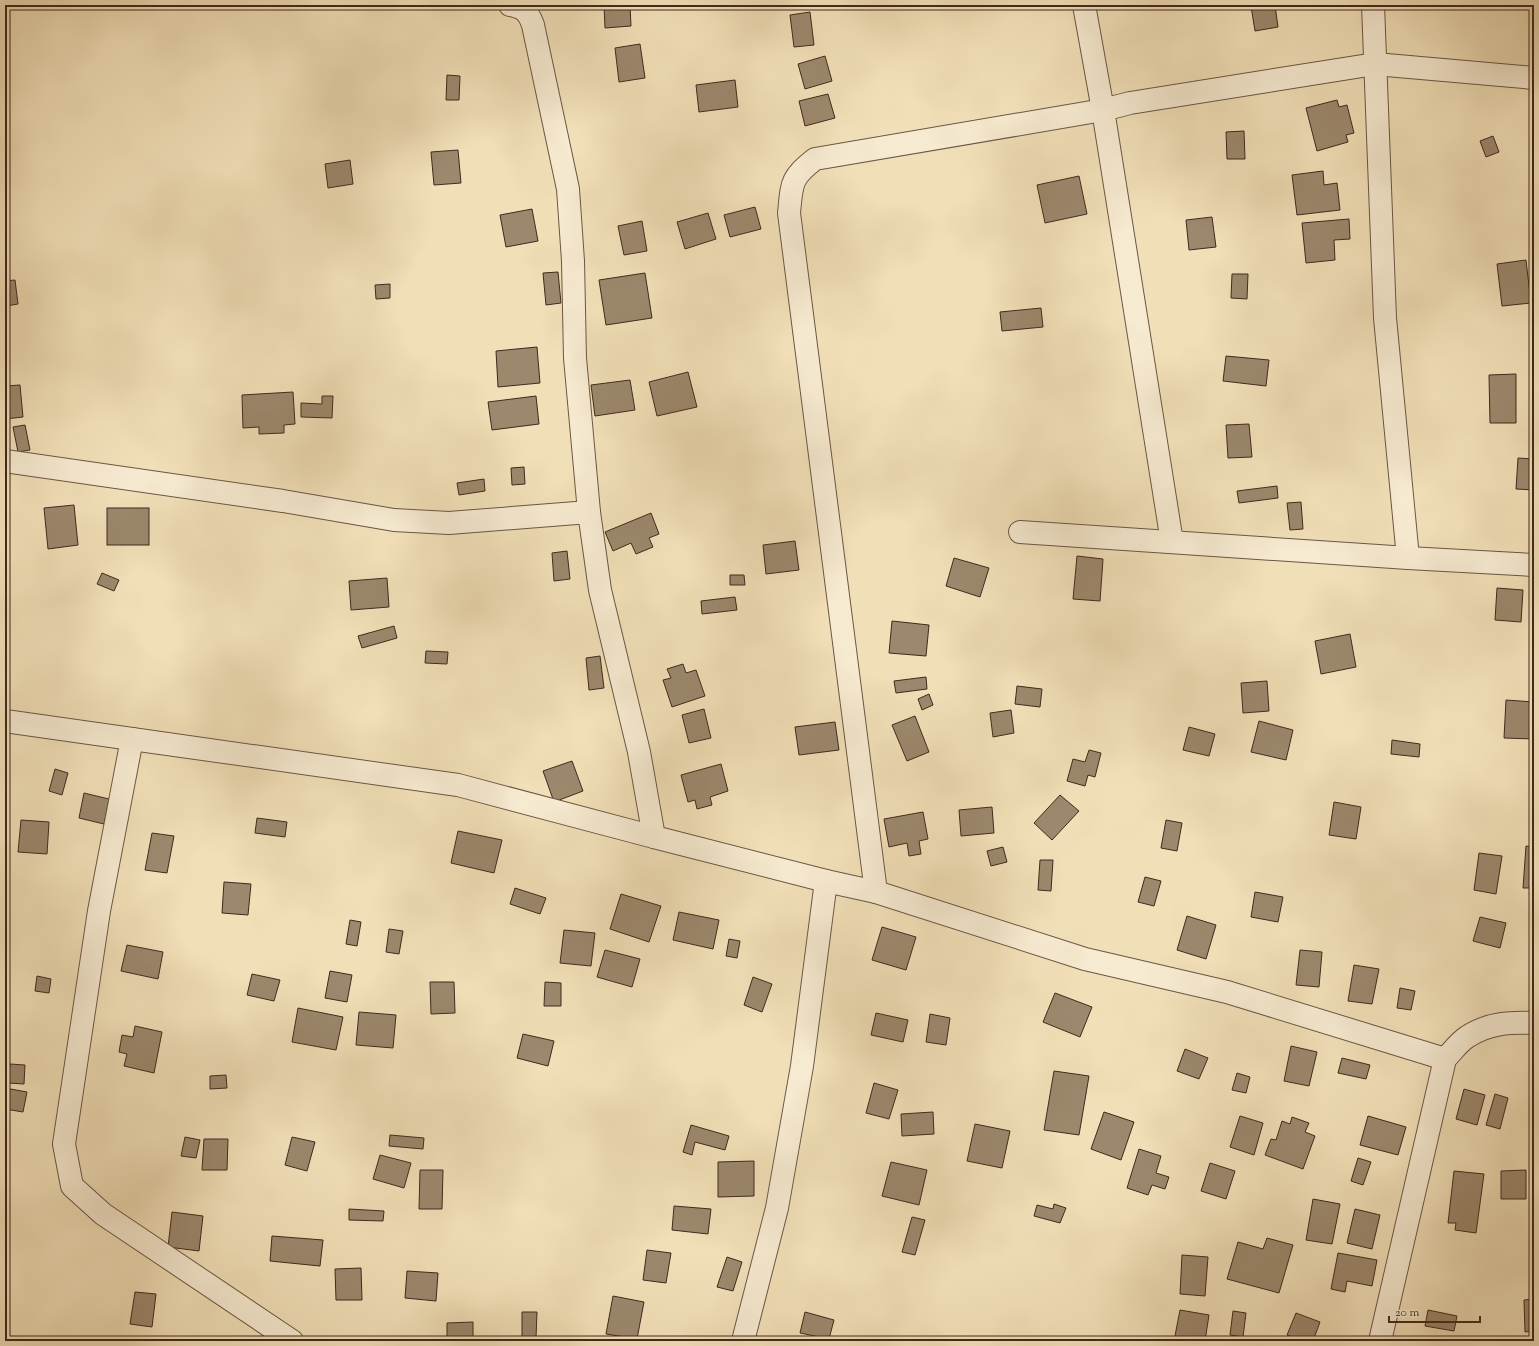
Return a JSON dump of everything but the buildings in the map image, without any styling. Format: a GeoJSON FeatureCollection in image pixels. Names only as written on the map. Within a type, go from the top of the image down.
{"type":"FeatureCollection","features":[{"type":"Feature","properties":{"kind":"street"},"geometry":{"type":"LineString","coordinates":[[510,5],[522,8],[529,15],[533,25],[568,189],[573,262],[575,358],[589,512],[600,590],[639,752],[654,837]]}},
{"type":"Feature","properties":{"kind":"street"},"geometry":{"type":"LineString","coordinates":[[1084,5],[1103,110],[1172,542]]}},
{"type":"Feature","properties":{"kind":"street"},"geometry":{"type":"LineString","coordinates":[[1373,5],[1385,318],[1408,558]]}},
{"type":"Feature","properties":{"kind":"street"},"geometry":{"type":"LineString","coordinates":[[876,892],[789,213],[793,182],[802,169],[815,159],[1103,110],[1130,103],[1375,64],[1534,78]]}},
{"type":"Feature","properties":{"kind":"street"},"geometry":{"type":"LineString","coordinates":[[5,461],[283,501],[394,520],[449,523],[589,512]]}},
{"type":"Feature","properties":{"kind":"street"},"geometry":{"type":"LineString","coordinates":[[1020,532],[1408,558],[1534,564]]}},
{"type":"Feature","properties":{"kind":"street"},"geometry":{"type":"LineString","coordinates":[[5,721],[458,785],[654,837],[826,881],[876,892],[1085,959],[1226,992],[1445,1059]]}},
{"type":"Feature","properties":{"kind":"street"},"geometry":{"type":"LineString","coordinates":[[132,739],[99,911],[64,1144],[72,1186],[103,1214],[292,1341]]}},
{"type":"Feature","properties":{"kind":"street"},"geometry":{"type":"LineString","coordinates":[[743,1341],[776,1208],[801,1074],[826,881]]}},
{"type":"Feature","properties":{"kind":"street"},"geometry":{"type":"LineString","coordinates":[[1380,1341],[1445,1059],[1467,1037],[1488,1027],[1511,1022],[1534,1023]]}}]}
